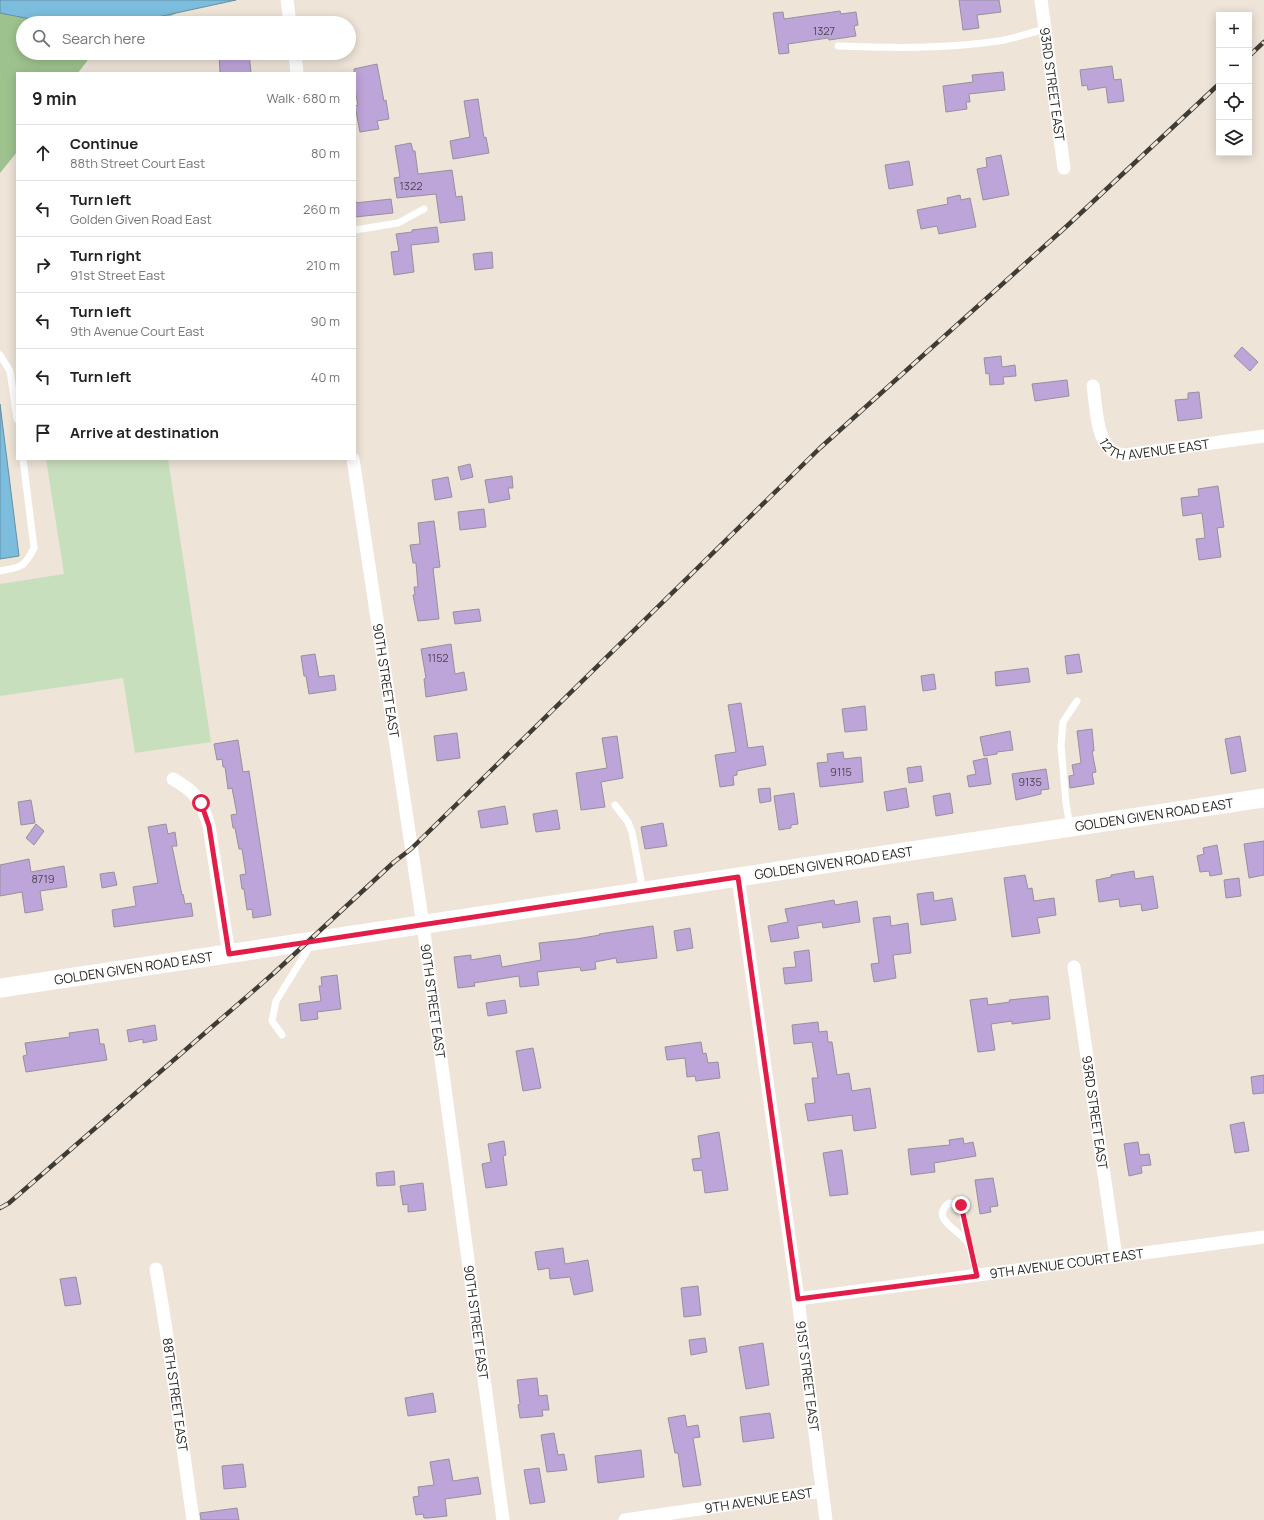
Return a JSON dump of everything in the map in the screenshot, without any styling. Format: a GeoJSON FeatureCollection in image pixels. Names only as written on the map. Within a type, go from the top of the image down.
{"type":"FeatureCollection","features":[{"type":"Feature","properties":{"kind":"street"},"geometry":{"type":"LineString","coordinates":[[287,0],[289,16]]}},
{"type":"Feature","properties":{"kind":"street","name":"93RD STREET EAST"},"geometry":{"type":"LineString","coordinates":[[1041,0],[1064,168]]}},
{"type":"Feature","properties":{"kind":"street"},"geometry":{"type":"LineString","coordinates":[[296,60],[297,72]]}},
{"type":"Feature","properties":{"kind":"street","name":"12TH AVENUE EAST"},"geometry":{"type":"LineString","coordinates":[[1093,386],[1102,436],[1110,449],[1116,453],[1125,455],[1264,436]]}},
{"type":"Feature","properties":{"kind":"street","name":"90TH STREET EAST"},"geometry":{"type":"LineString","coordinates":[[353,460],[423,925],[503,1520]]}},
{"type":"Feature","properties":{"kind":"street"},"geometry":{"type":"LineString","coordinates":[[173,779],[188,787],[201,803],[206,813],[229,954]]}},
{"type":"Feature","properties":{"kind":"street","name":"GOLDEN GIVEN ROAD EAST"},"geometry":{"type":"LineString","coordinates":[[0,988],[1264,798]]}},
{"type":"Feature","properties":{"kind":"street","name":"91ST STREET EAST"},"geometry":{"type":"LineString","coordinates":[[738,877],[798,1299],[826,1520]]}},
{"type":"Feature","properties":{"kind":"street","name":"93RD STREET EAST"},"geometry":{"type":"LineString","coordinates":[[1074,967],[1116,1257]]}},
{"type":"Feature","properties":{"kind":"street","name":"9TH AVENUE COURT EAST"},"geometry":{"type":"LineString","coordinates":[[798,1299],[1264,1237]]}},
{"type":"Feature","properties":{"kind":"street","name":"88TH STREET EAST"},"geometry":{"type":"LineString","coordinates":[[156,1269],[167,1327],[171,1370],[193,1520]]}},
{"type":"Feature","properties":{"kind":"street","name":"9TH AVENUE EAST"},"geometry":{"type":"LineString","coordinates":[[625,1520],[822,1491]]}},
{"type":"Feature","properties":{"kind":"lane"},"geometry":{"type":"LineString","coordinates":[[838,46],[888,48],[947,46],[999,41],[1045,29]]}},
{"type":"Feature","properties":{"kind":"lane"},"geometry":{"type":"LineString","coordinates":[[356,230],[398,222],[424,209]]}},
{"type":"Feature","properties":{"kind":"lane"},"geometry":{"type":"LineString","coordinates":[[0,355],[10,371],[16,412]]}},
{"type":"Feature","properties":{"kind":"lane"},"geometry":{"type":"LineString","coordinates":[[0,571],[18,568],[23,565],[28,561],[34,548],[23,460]]}},
{"type":"Feature","properties":{"kind":"lane"},"geometry":{"type":"LineString","coordinates":[[1070,827],[1066,803],[1062,746],[1063,722],[1077,701]]}},
{"type":"Feature","properties":{"kind":"lane"},"geometry":{"type":"LineString","coordinates":[[615,805],[628,822],[632,832],[643,892]]}},
{"type":"Feature","properties":{"kind":"lane"},"geometry":{"type":"LineString","coordinates":[[282,1035],[272,1021],[276,1001],[314,941]]}},
{"type":"Feature","properties":{"kind":"lane"},"geometry":{"type":"LineString","coordinates":[[968,1243],[944,1219],[942,1212],[944,1207],[949,1203],[961,1205],[968,1243],[977,1276]]}},
{"type":"Feature","properties":{"kind":"green space"},"geometry":{"type":"Polygon","coordinates":[[[0,0],[202,0],[171,16],[16,16],[16,60],[88,60],[79,72],[16,72],[16,153],[0,173],[0,0]]]}},
{"type":"Feature","properties":{"kind":"green space"},"geometry":{"type":"Polygon","coordinates":[[[46,460],[168,460],[211,742],[135,753],[123,678],[0,696],[0,584],[64,574],[46,460]]]}},
{"type":"Feature","properties":{"kind":"water"},"geometry":{"type":"Polygon","coordinates":[[[0,0],[236,0],[162,16],[16,16],[0,13],[0,0]]]}},
{"type":"Feature","properties":{"kind":"water"},"geometry":{"type":"Polygon","coordinates":[[[0,404],[19,556],[0,559],[0,404]]]}},
{"type":"Feature","properties":{"kind":"building"},"geometry":{"type":"Polygon","coordinates":[[[959,0],[999,0],[1001,12],[977,15],[979,28],[963,30],[959,0]]]}},
{"type":"Feature","properties":{"kind":"building"},"geometry":{"type":"Polygon","coordinates":[[[840,11],[841,14],[856,12],[858,25],[854,26],[856,36],[829,40],[828,38],[788,44],[789,53],[779,54],[773,13],[783,12],[784,19],[840,11]]]}},
{"type":"Feature","properties":{"kind":"building"},"geometry":{"type":"Polygon","coordinates":[[[219,60],[250,60],[251,72],[220,72],[219,60]]]}},
{"type":"Feature","properties":{"kind":"building"},"geometry":{"type":"Polygon","coordinates":[[[377,64],[389,119],[377,121],[379,129],[360,132],[356,111],[356,106],[358,105],[356,96],[356,72],[354,72],[354,69],[377,64]]]}},
{"type":"Feature","properties":{"kind":"building"},"geometry":{"type":"Polygon","coordinates":[[[1112,66],[1114,80],[1121,79],[1124,101],[1108,103],[1106,87],[1088,90],[1087,85],[1082,86],[1080,70],[1112,66]]]}},
{"type":"Feature","properties":{"kind":"building"},"geometry":{"type":"Polygon","coordinates":[[[1003,72],[1005,90],[969,94],[970,102],[966,102],[967,109],[946,112],[943,86],[973,82],[972,75],[1003,72]]]}},
{"type":"Feature","properties":{"kind":"building"},"geometry":{"type":"Polygon","coordinates":[[[478,99],[484,138],[486,137],[489,153],[453,159],[450,141],[470,137],[464,101],[478,99]]]}},
{"type":"Feature","properties":{"kind":"building"},"geometry":{"type":"Polygon","coordinates":[[[411,143],[413,151],[415,151],[418,174],[452,170],[456,197],[462,196],[465,220],[440,223],[436,194],[397,198],[394,178],[400,177],[395,146],[411,143]]]}},
{"type":"Feature","properties":{"kind":"building"},"geometry":{"type":"Polygon","coordinates":[[[1001,155],[1009,195],[983,200],[977,169],[987,167],[986,158],[1001,155]]]}},
{"type":"Feature","properties":{"kind":"building"},"geometry":{"type":"Polygon","coordinates":[[[909,161],[913,185],[889,189],[885,165],[909,161]]]}},
{"type":"Feature","properties":{"kind":"building"},"geometry":{"type":"Polygon","coordinates":[[[960,195],[961,200],[970,198],[976,227],[939,234],[937,226],[921,229],[917,210],[948,204],[947,198],[960,195]]]}},
{"type":"Feature","properties":{"kind":"building"},"geometry":{"type":"Polygon","coordinates":[[[391,199],[393,213],[356,217],[356,203],[391,199]]]}},
{"type":"Feature","properties":{"kind":"building"},"geometry":{"type":"Polygon","coordinates":[[[437,227],[439,242],[411,245],[414,272],[394,275],[391,252],[399,251],[396,234],[412,232],[412,230],[437,227]]]}},
{"type":"Feature","properties":{"kind":"building"},"geometry":{"type":"Polygon","coordinates":[[[492,252],[493,268],[475,270],[473,254],[492,252]]]}},
{"type":"Feature","properties":{"kind":"building"},"geometry":{"type":"Polygon","coordinates":[[[1242,347],[1258,362],[1250,371],[1234,356],[1242,347]]]}},
{"type":"Feature","properties":{"kind":"building"},"geometry":{"type":"Polygon","coordinates":[[[1001,356],[1002,367],[1015,365],[1016,376],[1003,377],[1004,384],[990,385],[989,373],[986,374],[984,358],[1001,356]]]}},
{"type":"Feature","properties":{"kind":"building"},"geometry":{"type":"Polygon","coordinates":[[[1067,380],[1069,396],[1035,401],[1032,384],[1067,380]]]}},
{"type":"Feature","properties":{"kind":"building"},"geometry":{"type":"Polygon","coordinates":[[[1199,392],[1202,418],[1178,421],[1175,400],[1188,399],[1188,393],[1199,392]]]}},
{"type":"Feature","properties":{"kind":"building"},"geometry":{"type":"Polygon","coordinates":[[[470,464],[473,477],[461,480],[458,467],[470,464]]]}},
{"type":"Feature","properties":{"kind":"building"},"geometry":{"type":"Polygon","coordinates":[[[512,476],[513,488],[508,488],[510,499],[489,503],[485,480],[512,476]]]}},
{"type":"Feature","properties":{"kind":"building"},"geometry":{"type":"Polygon","coordinates":[[[448,477],[452,497],[435,500],[432,480],[448,477]]]}},
{"type":"Feature","properties":{"kind":"building"},"geometry":{"type":"Polygon","coordinates":[[[1218,486],[1224,527],[1217,528],[1221,557],[1199,560],[1196,539],[1205,538],[1202,513],[1183,516],[1181,498],[1199,496],[1198,489],[1218,486]]]}},
{"type":"Feature","properties":{"kind":"building"},"geometry":{"type":"Polygon","coordinates":[[[484,509],[486,527],[460,530],[458,512],[484,509]]]}},
{"type":"Feature","properties":{"kind":"building"},"geometry":{"type":"Polygon","coordinates":[[[434,521],[440,567],[433,568],[439,619],[418,621],[413,595],[415,595],[414,587],[418,587],[416,563],[413,563],[410,545],[420,544],[418,523],[434,521]]]}},
{"type":"Feature","properties":{"kind":"building"},"geometry":{"type":"Polygon","coordinates":[[[479,609],[481,621],[455,624],[453,612],[479,609]]]}},
{"type":"Feature","properties":{"kind":"building"},"geometry":{"type":"Polygon","coordinates":[[[451,644],[455,674],[464,672],[467,690],[426,697],[424,679],[426,678],[421,649],[451,644]]]}},
{"type":"Feature","properties":{"kind":"building"},"geometry":{"type":"Polygon","coordinates":[[[315,654],[319,677],[334,675],[336,690],[309,694],[301,656],[315,654]]]}},
{"type":"Feature","properties":{"kind":"building"},"geometry":{"type":"Polygon","coordinates":[[[1079,654],[1082,672],[1067,674],[1065,656],[1079,654]]]}},
{"type":"Feature","properties":{"kind":"building"},"geometry":{"type":"Polygon","coordinates":[[[1028,668],[1030,682],[996,686],[995,672],[1028,668]]]}},
{"type":"Feature","properties":{"kind":"building"},"geometry":{"type":"Polygon","coordinates":[[[934,674],[936,689],[923,691],[921,676],[934,674]]]}},
{"type":"Feature","properties":{"kind":"building"},"geometry":{"type":"Polygon","coordinates":[[[741,703],[748,748],[763,746],[766,765],[737,771],[737,775],[733,776],[734,785],[720,787],[715,755],[736,752],[728,705],[741,703]]]}},
{"type":"Feature","properties":{"kind":"building"},"geometry":{"type":"Polygon","coordinates":[[[865,706],[867,730],[845,732],[842,709],[865,706]]]}},
{"type":"Feature","properties":{"kind":"building"},"geometry":{"type":"Polygon","coordinates":[[[1092,729],[1094,751],[1092,751],[1096,772],[1092,773],[1094,784],[1070,788],[1069,776],[1074,775],[1072,765],[1081,763],[1077,731],[1092,729]]]}},
{"type":"Feature","properties":{"kind":"building"},"geometry":{"type":"Polygon","coordinates":[[[1010,731],[1013,750],[997,752],[997,754],[984,756],[980,737],[1010,731]]]}},
{"type":"Feature","properties":{"kind":"building"},"geometry":{"type":"Polygon","coordinates":[[[457,733],[460,758],[437,761],[434,736],[457,733]]]}},
{"type":"Feature","properties":{"kind":"building"},"geometry":{"type":"Polygon","coordinates":[[[617,736],[623,778],[601,782],[605,807],[581,810],[576,773],[607,768],[602,738],[617,736]]]}},
{"type":"Feature","properties":{"kind":"building"},"geometry":{"type":"Polygon","coordinates":[[[1240,736],[1246,771],[1231,774],[1225,739],[1240,736]]]}},
{"type":"Feature","properties":{"kind":"building"},"geometry":{"type":"Polygon","coordinates":[[[238,740],[243,772],[249,771],[271,915],[253,918],[252,909],[247,910],[244,889],[242,889],[240,875],[246,874],[242,849],[239,849],[235,828],[233,828],[231,815],[237,814],[232,788],[228,789],[225,767],[223,767],[222,759],[217,760],[214,744],[238,740]]]}},
{"type":"Feature","properties":{"kind":"building"},"geometry":{"type":"Polygon","coordinates":[[[843,752],[844,759],[861,757],[863,782],[820,787],[817,763],[828,762],[827,754],[843,752]]]}},
{"type":"Feature","properties":{"kind":"building"},"geometry":{"type":"Polygon","coordinates":[[[987,758],[991,784],[969,787],[967,776],[976,774],[973,761],[987,758]]]}},
{"type":"Feature","properties":{"kind":"building"},"geometry":{"type":"Polygon","coordinates":[[[921,766],[923,781],[909,783],[907,768],[921,766]]]}},
{"type":"Feature","properties":{"kind":"building"},"geometry":{"type":"Polygon","coordinates":[[[1046,769],[1049,789],[1041,790],[1041,794],[1016,800],[1012,774],[1046,769]]]}},
{"type":"Feature","properties":{"kind":"building"},"geometry":{"type":"Polygon","coordinates":[[[770,788],[771,801],[760,803],[758,789],[770,788]]]}},
{"type":"Feature","properties":{"kind":"building"},"geometry":{"type":"Polygon","coordinates":[[[906,788],[909,807],[887,811],[884,792],[906,788]]]}},
{"type":"Feature","properties":{"kind":"building"},"geometry":{"type":"Polygon","coordinates":[[[794,793],[798,824],[791,825],[791,828],[779,830],[774,796],[794,793]]]}},
{"type":"Feature","properties":{"kind":"building"},"geometry":{"type":"Polygon","coordinates":[[[950,793],[953,813],[936,816],[933,796],[950,793]]]}},
{"type":"Feature","properties":{"kind":"building"},"geometry":{"type":"Polygon","coordinates":[[[31,800],[35,823],[21,825],[18,802],[31,800]]]}},
{"type":"Feature","properties":{"kind":"building"},"geometry":{"type":"Polygon","coordinates":[[[505,806],[508,824],[481,828],[478,811],[505,806]]]}},
{"type":"Feature","properties":{"kind":"building"},"geometry":{"type":"Polygon","coordinates":[[[557,810],[560,829],[536,832],[533,814],[557,810]]]}},
{"type":"Feature","properties":{"kind":"building"},"geometry":{"type":"Polygon","coordinates":[[[663,823],[667,846],[645,849],[641,827],[663,823]]]}},
{"type":"Feature","properties":{"kind":"building"},"geometry":{"type":"Polygon","coordinates":[[[36,824],[44,831],[34,845],[26,838],[36,824]]]}},
{"type":"Feature","properties":{"kind":"building"},"geometry":{"type":"Polygon","coordinates":[[[166,824],[168,834],[175,832],[177,846],[172,846],[182,895],[183,894],[185,904],[191,903],[193,916],[114,927],[112,910],[136,906],[133,887],[158,883],[148,827],[166,824]]]}},
{"type":"Feature","properties":{"kind":"building"},"geometry":{"type":"Polygon","coordinates":[[[1264,841],[1264,875],[1249,878],[1244,844],[1264,841]]]}},
{"type":"Feature","properties":{"kind":"building"},"geometry":{"type":"Polygon","coordinates":[[[1217,845],[1222,874],[1210,876],[1209,871],[1200,872],[1197,856],[1204,854],[1203,848],[1217,845]]]}},
{"type":"Feature","properties":{"kind":"building"},"geometry":{"type":"Polygon","coordinates":[[[29,859],[31,872],[64,866],[67,887],[40,891],[43,910],[25,913],[22,892],[0,896],[0,865],[29,859]]]}},
{"type":"Feature","properties":{"kind":"building"},"geometry":{"type":"Polygon","coordinates":[[[1134,871],[1135,879],[1153,876],[1158,908],[1142,911],[1141,904],[1120,907],[1119,899],[1099,902],[1096,880],[1111,877],[1111,875],[1134,871]]]}},
{"type":"Feature","properties":{"kind":"building"},"geometry":{"type":"Polygon","coordinates":[[[114,872],[117,885],[102,888],[100,874],[114,872]]]}},
{"type":"Feature","properties":{"kind":"building"},"geometry":{"type":"Polygon","coordinates":[[[1025,875],[1028,889],[1032,888],[1034,901],[1054,898],[1056,915],[1037,918],[1040,933],[1012,937],[1004,878],[1025,875]]]}},
{"type":"Feature","properties":{"kind":"building"},"geometry":{"type":"Polygon","coordinates":[[[1239,878],[1241,896],[1226,898],[1224,880],[1239,878]]]}},
{"type":"Feature","properties":{"kind":"building"},"geometry":{"type":"Polygon","coordinates":[[[933,892],[934,901],[952,898],[956,920],[921,925],[917,894],[933,892]]]}},
{"type":"Feature","properties":{"kind":"building"},"geometry":{"type":"Polygon","coordinates":[[[834,900],[835,905],[857,901],[860,922],[823,928],[822,922],[797,926],[799,938],[771,942],[768,926],[788,922],[785,909],[834,900]]]}},
{"type":"Feature","properties":{"kind":"building"},"geometry":{"type":"Polygon","coordinates":[[[890,916],[891,926],[908,923],[911,953],[893,955],[896,978],[874,982],[871,964],[879,963],[873,918],[890,916]]]}},
{"type":"Feature","properties":{"kind":"building"},"geometry":{"type":"Polygon","coordinates":[[[653,926],[657,958],[617,963],[616,958],[595,962],[596,969],[581,971],[580,967],[537,972],[539,985],[520,987],[519,976],[474,983],[475,986],[458,988],[454,957],[471,955],[471,960],[500,955],[502,967],[541,960],[539,943],[576,939],[653,926]]]}},
{"type":"Feature","properties":{"kind":"building"},"geometry":{"type":"Polygon","coordinates":[[[690,928],[693,948],[677,951],[674,931],[690,928]]]}},
{"type":"Feature","properties":{"kind":"building"},"geometry":{"type":"Polygon","coordinates":[[[809,950],[812,981],[785,984],[783,968],[796,967],[794,952],[809,950]]]}},
{"type":"Feature","properties":{"kind":"building"},"geometry":{"type":"Polygon","coordinates":[[[337,975],[341,1009],[317,1012],[318,1019],[301,1021],[299,1004],[321,1001],[319,986],[322,986],[321,977],[337,975]]]}},
{"type":"Feature","properties":{"kind":"building"},"geometry":{"type":"Polygon","coordinates":[[[1048,996],[1050,1019],[1012,1024],[1012,1021],[991,1024],[995,1050],[978,1052],[970,1000],[987,998],[988,1005],[1010,1002],[1009,1000],[1048,996]]]}},
{"type":"Feature","properties":{"kind":"building"},"geometry":{"type":"Polygon","coordinates":[[[505,1000],[507,1013],[488,1016],[486,1003],[505,1000]]]}},
{"type":"Feature","properties":{"kind":"building"},"geometry":{"type":"Polygon","coordinates":[[[818,1022],[819,1032],[827,1031],[828,1042],[832,1042],[837,1075],[849,1073],[852,1091],[870,1088],[876,1128],[854,1131],[852,1115],[808,1121],[805,1104],[815,1103],[812,1078],[818,1078],[812,1042],[794,1044],[792,1025],[818,1022]]]}},
{"type":"Feature","properties":{"kind":"building"},"geometry":{"type":"Polygon","coordinates":[[[155,1025],[157,1040],[143,1043],[143,1039],[129,1042],[127,1030],[155,1025]]]}},
{"type":"Feature","properties":{"kind":"building"},"geometry":{"type":"Polygon","coordinates":[[[98,1029],[100,1044],[104,1044],[107,1060],[26,1072],[23,1056],[27,1055],[25,1043],[70,1037],[69,1033],[98,1029]]]}},
{"type":"Feature","properties":{"kind":"building"},"geometry":{"type":"Polygon","coordinates":[[[701,1042],[703,1054],[706,1053],[708,1063],[718,1062],[720,1078],[696,1081],[695,1076],[687,1077],[685,1058],[667,1060],[665,1047],[701,1042]]]}},
{"type":"Feature","properties":{"kind":"building"},"geometry":{"type":"Polygon","coordinates":[[[533,1048],[541,1088],[523,1091],[516,1051],[533,1048]]]}},
{"type":"Feature","properties":{"kind":"building"},"geometry":{"type":"Polygon","coordinates":[[[1264,1075],[1264,1093],[1253,1094],[1251,1077],[1264,1075]]]}},
{"type":"Feature","properties":{"kind":"building"},"geometry":{"type":"Polygon","coordinates":[[[1244,1122],[1249,1151],[1235,1153],[1230,1125],[1244,1122]]]}},
{"type":"Feature","properties":{"kind":"building"},"geometry":{"type":"Polygon","coordinates":[[[719,1132],[728,1190],[705,1193],[702,1170],[694,1171],[692,1159],[701,1158],[698,1136],[719,1132]]]}},
{"type":"Feature","properties":{"kind":"building"},"geometry":{"type":"Polygon","coordinates":[[[963,1138],[964,1144],[973,1142],[976,1156],[934,1163],[935,1172],[911,1175],[908,1149],[950,1145],[949,1140],[963,1138]]]}},
{"type":"Feature","properties":{"kind":"building"},"geometry":{"type":"Polygon","coordinates":[[[504,1141],[506,1155],[503,1156],[507,1185],[486,1188],[482,1164],[491,1162],[488,1144],[504,1141]]]}},
{"type":"Feature","properties":{"kind":"building"},"geometry":{"type":"Polygon","coordinates":[[[1138,1142],[1140,1155],[1149,1154],[1151,1165],[1141,1166],[1142,1173],[1129,1176],[1124,1144],[1138,1142]]]}},
{"type":"Feature","properties":{"kind":"building"},"geometry":{"type":"Polygon","coordinates":[[[842,1150],[848,1194],[830,1196],[823,1153],[842,1150]]]}},
{"type":"Feature","properties":{"kind":"building"},"geometry":{"type":"Polygon","coordinates":[[[394,1171],[395,1185],[377,1186],[376,1173],[394,1171]]]}},
{"type":"Feature","properties":{"kind":"building"},"geometry":{"type":"Polygon","coordinates":[[[993,1178],[998,1206],[990,1207],[991,1212],[980,1214],[975,1180],[993,1178]]]}},
{"type":"Feature","properties":{"kind":"building"},"geometry":{"type":"Polygon","coordinates":[[[423,1183],[426,1210],[408,1212],[408,1204],[403,1205],[400,1186],[423,1183]]]}},
{"type":"Feature","properties":{"kind":"building"},"geometry":{"type":"Polygon","coordinates":[[[563,1248],[565,1264],[588,1260],[593,1291],[574,1295],[570,1277],[550,1279],[549,1268],[538,1270],[535,1252],[563,1248]]]}},
{"type":"Feature","properties":{"kind":"building"},"geometry":{"type":"Polygon","coordinates":[[[76,1277],[81,1304],[65,1306],[60,1279],[76,1277]]]}},
{"type":"Feature","properties":{"kind":"building"},"geometry":{"type":"Polygon","coordinates":[[[698,1286],[701,1315],[684,1317],[681,1288],[698,1286]]]}},
{"type":"Feature","properties":{"kind":"building"},"geometry":{"type":"Polygon","coordinates":[[[705,1338],[707,1352],[691,1355],[689,1340],[705,1338]]]}},
{"type":"Feature","properties":{"kind":"building"},"geometry":{"type":"Polygon","coordinates":[[[763,1343],[769,1385],[746,1389],[739,1347],[763,1343]]]}},
{"type":"Feature","properties":{"kind":"building"},"geometry":{"type":"Polygon","coordinates":[[[537,1378],[539,1396],[547,1395],[549,1410],[542,1410],[543,1416],[520,1418],[517,1380],[537,1378]]]}},
{"type":"Feature","properties":{"kind":"building"},"geometry":{"type":"Polygon","coordinates":[[[433,1393],[436,1412],[408,1416],[405,1398],[433,1393]]]}},
{"type":"Feature","properties":{"kind":"building"},"geometry":{"type":"Polygon","coordinates":[[[770,1413],[774,1438],[743,1442],[740,1417],[770,1413]]]}},
{"type":"Feature","properties":{"kind":"building"},"geometry":{"type":"Polygon","coordinates":[[[685,1415],[687,1427],[698,1425],[700,1437],[693,1438],[701,1485],[683,1487],[678,1453],[675,1453],[668,1418],[685,1415]]]}},
{"type":"Feature","properties":{"kind":"building"},"geometry":{"type":"Polygon","coordinates":[[[554,1433],[558,1455],[564,1454],[567,1470],[547,1472],[541,1435],[554,1433]]]}},
{"type":"Feature","properties":{"kind":"building"},"geometry":{"type":"Polygon","coordinates":[[[641,1450],[644,1477],[598,1483],[595,1456],[641,1450]]]}},
{"type":"Feature","properties":{"kind":"building"},"geometry":{"type":"Polygon","coordinates":[[[449,1459],[453,1481],[478,1477],[481,1494],[445,1499],[447,1516],[424,1518],[423,1514],[416,1515],[413,1497],[419,1496],[418,1487],[434,1485],[430,1462],[449,1459]]]}},
{"type":"Feature","properties":{"kind":"building"},"geometry":{"type":"Polygon","coordinates":[[[243,1464],[246,1487],[224,1489],[222,1466],[243,1464]]]}},
{"type":"Feature","properties":{"kind":"building"},"geometry":{"type":"Polygon","coordinates":[[[539,1468],[545,1502],[530,1504],[524,1470],[539,1468]]]}},
{"type":"Feature","properties":{"kind":"building"},"geometry":{"type":"Polygon","coordinates":[[[237,1508],[239,1520],[201,1520],[200,1513],[237,1508]]]}},
{"type":"Feature","properties":{"kind":"railway"},"geometry":{"type":"LineString","coordinates":[[1252,53],[1264,42]]}},
{"type":"Feature","properties":{"kind":"railway"},"geometry":{"type":"LineString","coordinates":[[0,1208],[9,1203],[274,973],[394,862],[411,849],[820,448],[1068,225],[1216,87]]}},
{"type":"Feature","properties":{"kind":"route"},"geometry":{"type":"LineString","coordinates":[[201,803],[206,813],[209,826],[229,954],[738,877],[798,1299],[977,1276],[968,1243],[961,1205]]}}]}
